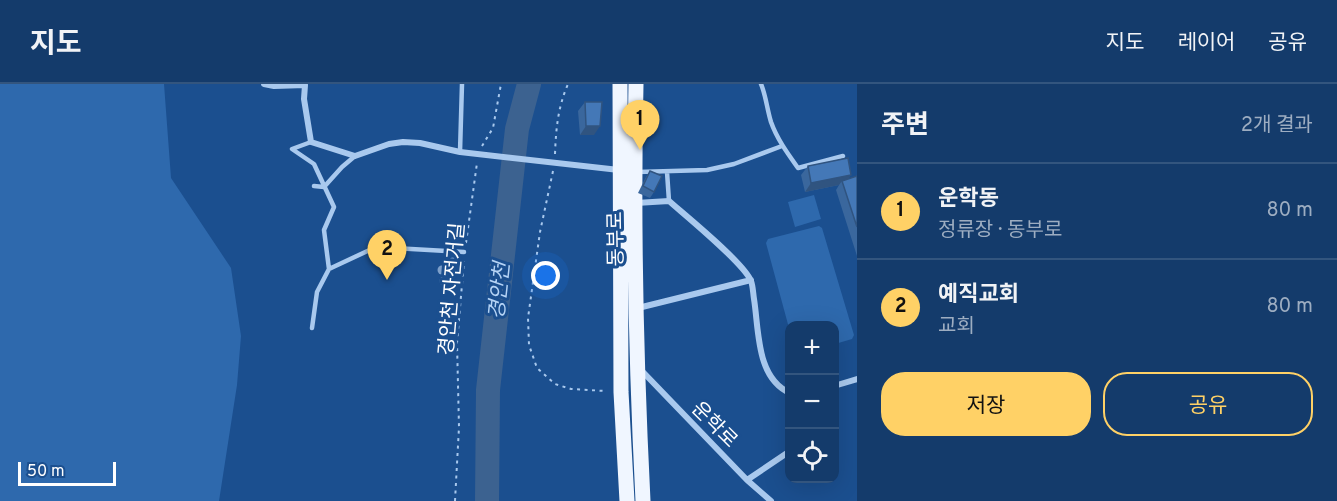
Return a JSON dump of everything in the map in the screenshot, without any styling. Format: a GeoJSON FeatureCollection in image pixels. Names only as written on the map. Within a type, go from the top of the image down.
{"type":"FeatureCollection","features":[{"type":"Feature","properties":{"kind":"main road"},"geometry":{"type":"LineString","coordinates":[[620,84],[627,171],[621,392],[627,501]]}},
{"type":"Feature","properties":{"kind":"main road","name":"동부로"},"geometry":{"type":"LineString","coordinates":[[636,84],[627,171],[635,203],[639,425],[643,501]]}},
{"type":"Feature","properties":{"kind":"street"},"geometry":{"type":"LineString","coordinates":[[264,84],[305,85],[304,99],[311,142],[355,156],[389,144],[403,142],[420,143],[460,152],[627,171]]}},
{"type":"Feature","properties":{"kind":"street"},"geometry":{"type":"LineString","coordinates":[[635,203],[669,201],[741,266],[751,280],[764,363],[770,377],[785,391]]}},
{"type":"Feature","properties":{"kind":"street"},"geometry":{"type":"LineString","coordinates":[[637,309],[751,280]]}},
{"type":"Feature","properties":{"kind":"street","name":"운학로"},"geometry":{"type":"LineString","coordinates":[[639,368],[747,480],[771,501]]}},
{"type":"Feature","properties":{"kind":"street"},"geometry":{"type":"LineString","coordinates":[[839,384],[857,379]]}},
{"type":"Feature","properties":{"kind":"street"},"geometry":{"type":"LineString","coordinates":[[747,480],[785,454]]}},
{"type":"Feature","properties":{"kind":"lane"},"geometry":{"type":"LineString","coordinates":[[460,152],[462,84]]}},
{"type":"Feature","properties":{"kind":"lane"},"geometry":{"type":"LineString","coordinates":[[761,84],[771,121],[782,146],[798,168],[843,156]]}},
{"type":"Feature","properties":{"kind":"lane"},"geometry":{"type":"LineString","coordinates":[[311,142],[292,149],[308,158],[314,165],[334,207],[324,230],[328,268],[317,292],[312,328]]}},
{"type":"Feature","properties":{"kind":"lane"},"geometry":{"type":"LineString","coordinates":[[627,171],[707,170],[734,164],[782,146]]}},
{"type":"Feature","properties":{"kind":"lane"},"geometry":{"type":"LineString","coordinates":[[324,188],[342,166],[355,156]]}},
{"type":"Feature","properties":{"kind":"lane"},"geometry":{"type":"LineString","coordinates":[[667,172],[669,201]]}},
{"type":"Feature","properties":{"kind":"lane"},"geometry":{"type":"LineString","coordinates":[[314,186],[324,188]]}},
{"type":"Feature","properties":{"kind":"lane"},"geometry":{"type":"LineString","coordinates":[[328,268],[376,247],[464,252]]}},
{"type":"Feature","properties":{"kind":"path","name":"경안천 자전거길"},"geometry":{"type":"LineString","coordinates":[[455,501],[459,427],[457,343],[464,252],[478,154],[493,128],[501,84]]}},
{"type":"Feature","properties":{"kind":"path"},"geometry":{"type":"LineString","coordinates":[[568,84],[560,102],[556,125],[555,164],[540,232],[528,318],[529,345],[537,368],[555,384],[571,389],[621,392]]}},
{"type":"Feature","properties":{"kind":"shaded area"},"geometry":{"type":"Polygon","coordinates":[[[0,84],[164,84],[171,178],[231,268],[241,336],[237,385],[219,501],[0,501],[0,84]]]}},
{"type":"Feature","properties":{"kind":"shaded area"},"geometry":{"type":"Polygon","coordinates":[[[814,195],[821,219],[795,227],[788,202],[814,195]]]}},
{"type":"Feature","properties":{"kind":"shaded area"},"geometry":{"type":"Polygon","coordinates":[[[819,226],[822,228],[854,335],[852,339],[839,343],[839,321],[787,321],[766,243],[768,239],[819,226]]]}},
{"type":"Feature","properties":{"kind":"building"},"geometry":{"type":"Polygon","coordinates":[[[585,102],[602,102],[600,126],[586,126],[585,102]]]}},
{"type":"Feature","properties":{"kind":"building"},"geometry":{"type":"Polygon","coordinates":[[[848,158],[851,175],[811,183],[808,166],[848,158]]]}},
{"type":"Feature","properties":{"kind":"building"},"geometry":{"type":"Polygon","coordinates":[[[650,171],[662,176],[654,192],[643,186],[650,171]]]}},
{"type":"Feature","properties":{"kind":"building"},"geometry":{"type":"Polygon","coordinates":[[[857,176],[857,227],[842,181],[857,176]]]}},
{"type":"Feature","properties":{"kind":"waterway","name":"경안천"},"geometry":{"type":"LineString","coordinates":[[487,501],[488,390],[517,129],[529,84]]}},
{"type":"Feature","properties":{"kind":"place","name":"운학동"},"geometry":{"type":"Point","coordinates":[640,150]}},
{"type":"Feature","properties":{"kind":"place","name":"예직교회"},"geometry":{"type":"Point","coordinates":[387,280]}}]}
